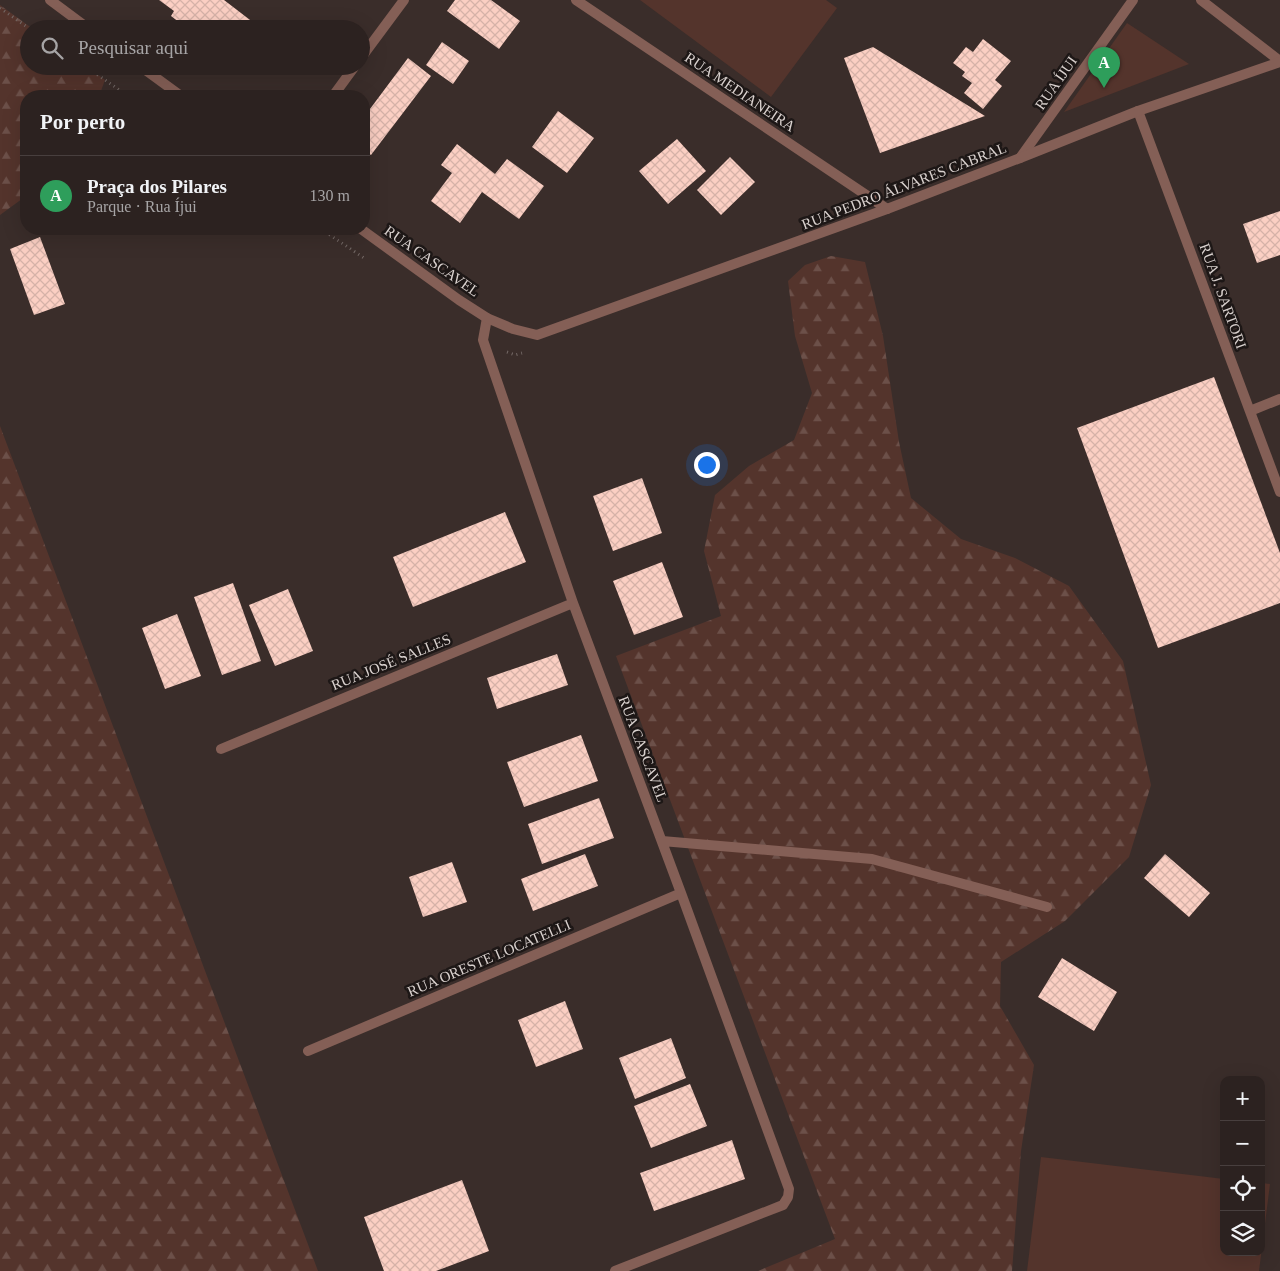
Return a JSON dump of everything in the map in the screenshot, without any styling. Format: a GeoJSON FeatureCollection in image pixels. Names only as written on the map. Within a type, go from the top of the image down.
{"type":"FeatureCollection","features":[{"type":"Feature","properties":{"kind":"street"},"geometry":{"type":"LineString","coordinates":[[50,0],[77,20]]}},
{"type":"Feature","properties":{"kind":"street"},"geometry":{"type":"LineString","coordinates":[[370,46],[404,0]]}},
{"type":"Feature","properties":{"kind":"street","name":"RUA MEDIANEIRA"},"geometry":{"type":"LineString","coordinates":[[576,0],[887,210]]}},
{"type":"Feature","properties":{"kind":"street","name":"RUA ÍJUI"},"geometry":{"type":"LineString","coordinates":[[1020,158],[1133,0]]}},
{"type":"Feature","properties":{"kind":"street"},"geometry":{"type":"LineString","coordinates":[[1201,0],[1280,61]]}},
{"type":"Feature","properties":{"kind":"street","name":"RUA PEDRO ÁLVARES CABRAL"},"geometry":{"type":"LineString","coordinates":[[537,335],[887,210],[1138,111],[1280,61]]}},
{"type":"Feature","properties":{"kind":"street"},"geometry":{"type":"LineString","coordinates":[[152,75],[173,90]]}},
{"type":"Feature","properties":{"kind":"street"},"geometry":{"type":"LineString","coordinates":[[337,90],[348,75]]}},
{"type":"Feature","properties":{"kind":"street","name":"RUA J. SARTORI"},"geometry":{"type":"LineString","coordinates":[[1138,111],[1280,492]]}},
{"type":"Feature","properties":{"kind":"street","name":"RUA CASCAVEL"},"geometry":{"type":"LineString","coordinates":[[369,235],[487,318],[513,329],[537,335]]}},
{"type":"Feature","properties":{"kind":"street","name":"RUA CASCAVEL"},"geometry":{"type":"LineString","coordinates":[[487,318],[483,340],[572,603],[662,841],[789,1189],[788,1197],[783,1205],[615,1271]]}},
{"type":"Feature","properties":{"kind":"street"},"geometry":{"type":"LineString","coordinates":[[1250,410],[1280,399]]}},
{"type":"Feature","properties":{"kind":"street","name":"RUA JOSÉ SALLES"},"geometry":{"type":"LineString","coordinates":[[220,749],[572,603]]}},
{"type":"Feature","properties":{"kind":"street"},"geometry":{"type":"LineString","coordinates":[[662,841],[872,859],[1047,907]]}},
{"type":"Feature","properties":{"kind":"street","name":"RUA ORESTE LOCATELLI"},"geometry":{"type":"LineString","coordinates":[[308,1051],[681,893]]}},
{"type":"Feature","properties":{"kind":"path"},"geometry":{"type":"LineString","coordinates":[[0,8],[20,22]]}},
{"type":"Feature","properties":{"kind":"path"},"geometry":{"type":"LineString","coordinates":[[98,75],[119,90]]}},
{"type":"Feature","properties":{"kind":"green space"},"geometry":{"type":"Polygon","coordinates":[[[640,0],[826,0],[837,8],[771,97],[640,0]]]}},
{"type":"Feature","properties":{"kind":"green space"},"geometry":{"type":"Polygon","coordinates":[[[0,5],[21,20],[20,75],[98,75],[105,80],[101,90],[20,90],[20,200],[0,215],[0,5]]]}},
{"type":"Feature","properties":{"kind":"green space"},"geometry":{"type":"Polygon","coordinates":[[[1127,23],[1189,64],[1064,112],[1127,23]]]}},
{"type":"Feature","properties":{"kind":"green space"},"geometry":{"type":"Polygon","coordinates":[[[831,256],[865,262],[883,336],[899,442],[911,498],[961,539],[1015,558],[1069,586],[1123,661],[1151,785],[1129,857],[1065,921],[1001,962],[1000,1006],[1034,1065],[1021,1151],[1012,1271],[758,1271],[835,1239],[616,656],[721,616],[704,551],[715,495],[749,466],[794,440],[812,393],[795,336],[788,281],[805,265],[831,256]]]}},
{"type":"Feature","properties":{"kind":"green space"},"geometry":{"type":"Polygon","coordinates":[[[0,426],[318,1271],[0,1271],[0,426]]]}},
{"type":"Feature","properties":{"kind":"green space"},"geometry":{"type":"Polygon","coordinates":[[[1041,1157],[1220,1179],[1220,1256],[1261,1256],[1259,1271],[1027,1271],[1041,1157]]]}},
{"type":"Feature","properties":{"kind":"green space"},"geometry":{"type":"Polygon","coordinates":[[[1265,1183],[1270,1184],[1265,1224],[1265,1183]]]}},
{"type":"Feature","properties":{"kind":"building"},"geometry":{"type":"Polygon","coordinates":[[[159,0],[224,0],[250,20],[176,20],[171,16],[174,11],[159,0]]]}},
{"type":"Feature","properties":{"kind":"building"},"geometry":{"type":"Polygon","coordinates":[[[455,0],[491,0],[520,21],[499,49],[447,11],[455,0]]]}},
{"type":"Feature","properties":{"kind":"building"},"geometry":{"type":"Polygon","coordinates":[[[983,39],[1011,61],[995,80],[1002,86],[983,109],[964,93],[972,83],[962,76],[965,72],[953,63],[966,47],[973,52],[983,39]]]}},
{"type":"Feature","properties":{"kind":"building"},"geometry":{"type":"Polygon","coordinates":[[[442,42],[469,61],[453,84],[426,65],[442,42]]]}},
{"type":"Feature","properties":{"kind":"building"},"geometry":{"type":"Polygon","coordinates":[[[873,47],[985,116],[880,153],[844,58],[873,47]]]}},
{"type":"Feature","properties":{"kind":"building"},"geometry":{"type":"Polygon","coordinates":[[[408,58],[431,76],[371,155],[370,109],[408,58]]]}},
{"type":"Feature","properties":{"kind":"building"},"geometry":{"type":"Polygon","coordinates":[[[558,111],[594,138],[567,173],[532,147],[558,111]]]}},
{"type":"Feature","properties":{"kind":"building"},"geometry":{"type":"Polygon","coordinates":[[[677,139],[706,171],[668,204],[639,171],[677,139]]]}},
{"type":"Feature","properties":{"kind":"building"},"geometry":{"type":"Polygon","coordinates":[[[457,144],[495,174],[507,159],[544,186],[519,219],[482,192],[460,223],[431,201],[452,173],[441,165],[457,144]]]}},
{"type":"Feature","properties":{"kind":"building"},"geometry":{"type":"Polygon","coordinates":[[[730,157],[755,182],[721,215],[697,190],[730,157]]]}},
{"type":"Feature","properties":{"kind":"building"},"geometry":{"type":"Polygon","coordinates":[[[1280,211],[1280,255],[1257,263],[1243,224],[1280,211]]]}},
{"type":"Feature","properties":{"kind":"building"},"geometry":{"type":"Polygon","coordinates":[[[40,237],[65,304],[34,315],[10,249],[40,237]]]}},
{"type":"Feature","properties":{"kind":"building"},"geometry":{"type":"Polygon","coordinates":[[[1214,377],[1280,553],[1280,603],[1158,648],[1077,428],[1214,377]]]}},
{"type":"Feature","properties":{"kind":"building"},"geometry":{"type":"Polygon","coordinates":[[[642,478],[662,533],[613,551],[593,496],[642,478]]]}},
{"type":"Feature","properties":{"kind":"building"},"geometry":{"type":"Polygon","coordinates":[[[505,512],[526,562],[413,607],[393,557],[505,512]]]}},
{"type":"Feature","properties":{"kind":"building"},"geometry":{"type":"Polygon","coordinates":[[[662,562],[683,617],[634,635],[613,581],[662,562]]]}},
{"type":"Feature","properties":{"kind":"building"},"geometry":{"type":"Polygon","coordinates":[[[233,583],[261,661],[222,675],[194,597],[233,583]]]}},
{"type":"Feature","properties":{"kind":"building"},"geometry":{"type":"Polygon","coordinates":[[[288,589],[313,651],[275,666],[249,605],[288,589]]]}},
{"type":"Feature","properties":{"kind":"building"},"geometry":{"type":"Polygon","coordinates":[[[177,614],[201,676],[165,689],[142,628],[177,614]]]}},
{"type":"Feature","properties":{"kind":"building"},"geometry":{"type":"Polygon","coordinates":[[[557,654],[568,685],[497,709],[487,678],[557,654]]]}},
{"type":"Feature","properties":{"kind":"building"},"geometry":{"type":"Polygon","coordinates":[[[581,735],[598,781],[524,807],[507,762],[581,735]]]}},
{"type":"Feature","properties":{"kind":"building"},"geometry":{"type":"Polygon","coordinates":[[[599,798],[614,838],[542,864],[528,824],[599,798]]]}},
{"type":"Feature","properties":{"kind":"building"},"geometry":{"type":"Polygon","coordinates":[[[585,854],[598,886],[533,911],[521,879],[585,854]]]}},
{"type":"Feature","properties":{"kind":"building"},"geometry":{"type":"Polygon","coordinates":[[[1165,854],[1210,893],[1189,917],[1144,878],[1165,854]]]}},
{"type":"Feature","properties":{"kind":"building"},"geometry":{"type":"Polygon","coordinates":[[[452,862],[467,902],[423,917],[409,877],[452,862]]]}},
{"type":"Feature","properties":{"kind":"building"},"geometry":{"type":"Polygon","coordinates":[[[1062,958],[1117,992],[1094,1031],[1038,997],[1062,958]]]}},
{"type":"Feature","properties":{"kind":"building"},"geometry":{"type":"Polygon","coordinates":[[[565,1001],[583,1049],[536,1067],[518,1020],[565,1001]]]}},
{"type":"Feature","properties":{"kind":"building"},"geometry":{"type":"Polygon","coordinates":[[[671,1038],[686,1078],[635,1099],[619,1058],[671,1038]]]}},
{"type":"Feature","properties":{"kind":"building"},"geometry":{"type":"Polygon","coordinates":[[[690,1084],[707,1126],[651,1148],[634,1106],[690,1084]]]}},
{"type":"Feature","properties":{"kind":"building"},"geometry":{"type":"Polygon","coordinates":[[[732,1140],[745,1179],[654,1211],[640,1173],[732,1140]]]}},
{"type":"Feature","properties":{"kind":"building"},"geometry":{"type":"Polygon","coordinates":[[[462,1180],[489,1251],[436,1271],[384,1271],[364,1217],[462,1180]]]}},
{"type":"Feature","properties":{"kind":"place","name":"Praça dos Pilares"},"geometry":{"type":"Point","coordinates":[1104,88]}}]}
